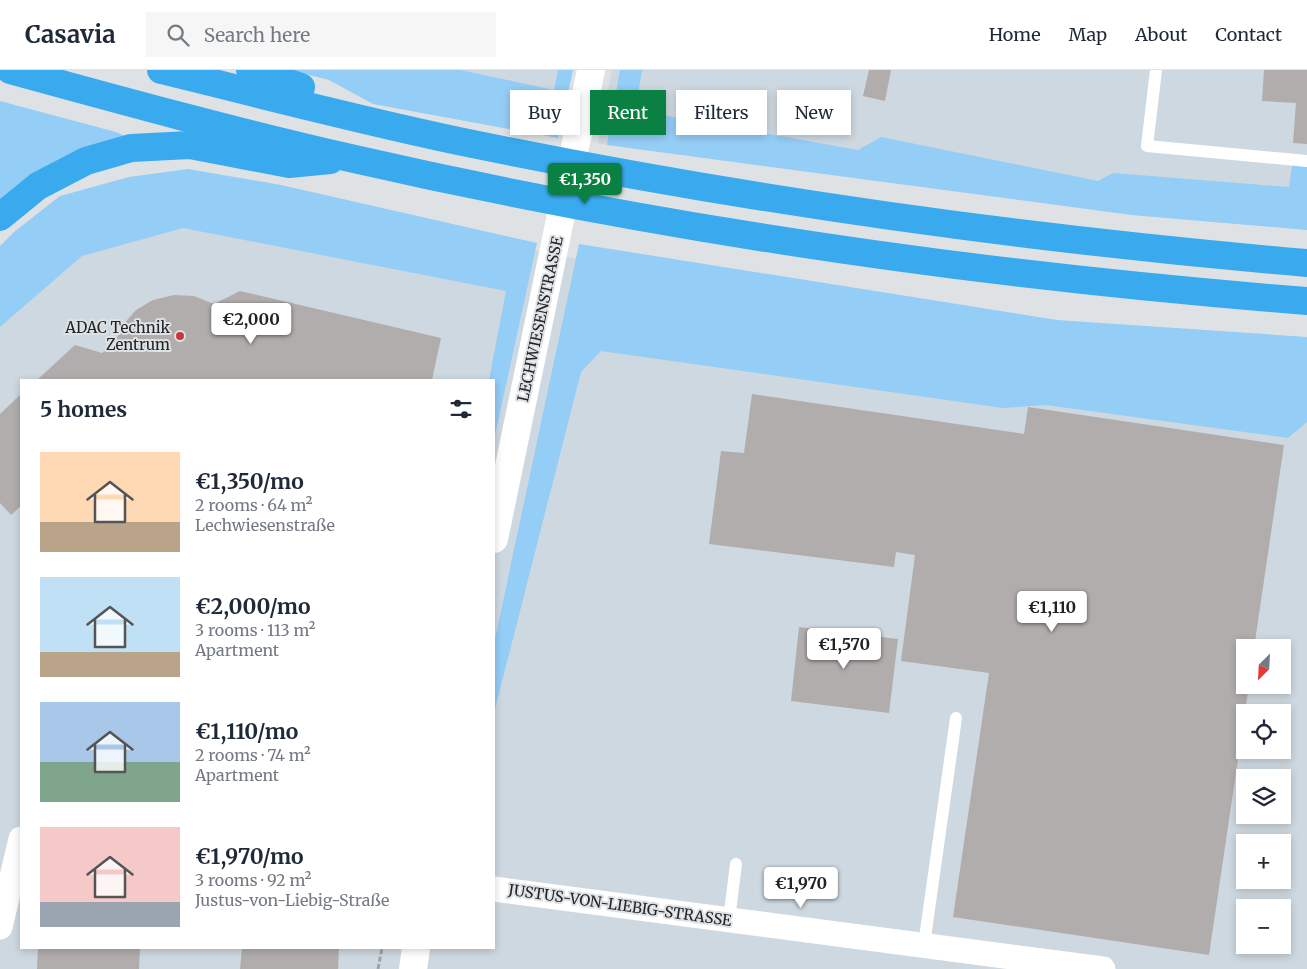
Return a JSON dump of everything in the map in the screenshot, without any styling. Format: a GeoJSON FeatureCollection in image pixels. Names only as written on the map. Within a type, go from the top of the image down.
{"type":"FeatureCollection","features":[{"type":"Feature","properties":{"kind":"highway"},"geometry":{"type":"LineString","coordinates":[[10,70],[107,97],[349,158],[505,191],[793,242],[1050,276],[1307,301]]}},
{"type":"Feature","properties":{"kind":"highway"},"geometry":{"type":"LineString","coordinates":[[161,70],[468,143],[799,202],[1022,234],[1307,263]]}},
{"type":"Feature","properties":{"kind":"highway"},"geometry":{"type":"LineString","coordinates":[[250,70],[326,95],[382,124]]}},
{"type":"Feature","properties":{"kind":"highway"},"geometry":{"type":"LineString","coordinates":[[0,217],[38,186],[86,161],[131,148],[190,144],[289,164],[349,158]]}},
{"type":"Feature","properties":{"kind":"street","name":"LECHWIESENSTRASSE"},"geometry":{"type":"LineString","coordinates":[[495,534],[588,82]]}},
{"type":"Feature","properties":{"kind":"street"},"geometry":{"type":"LineString","coordinates":[[0,927],[12,867],[20,842]]}},
{"type":"Feature","properties":{"kind":"street","name":"JUSTUS-VON-LIEBIG-STRASSE"},"geometry":{"type":"LineString","coordinates":[[495,889],[1103,969]]}},
{"type":"Feature","properties":{"kind":"street"},"geometry":{"type":"LineString","coordinates":[[413,969],[416,949]]}},
{"type":"Feature","properties":{"kind":"lane"},"geometry":{"type":"LineString","coordinates":[[1156,70],[1147,146],[1307,161]]}},
{"type":"Feature","properties":{"kind":"lane"},"geometry":{"type":"LineString","coordinates":[[924,945],[956,718]]}},
{"type":"Feature","properties":{"kind":"lane"},"geometry":{"type":"LineString","coordinates":[[728,920],[736,864]]}},
{"type":"Feature","properties":{"kind":"path"},"geometry":{"type":"LineString","coordinates":[[378,969],[382,949]]}},
{"type":"Feature","properties":{"kind":"shaded area"},"geometry":{"type":"Polygon","coordinates":[[[290,70],[461,70],[554,90],[510,90],[510,129],[373,104],[329,80],[290,70]]]}},
{"type":"Feature","properties":{"kind":"shaded area"},"geometry":{"type":"Polygon","coordinates":[[[461,70],[558,70],[554,90],[461,70]]]}},
{"type":"Feature","properties":{"kind":"shaded area"},"geometry":{"type":"Polygon","coordinates":[[[558,70],[573,70],[569,90],[554,90],[558,70]]]}},
{"type":"Feature","properties":{"kind":"shaded area"},"geometry":{"type":"Polygon","coordinates":[[[612,70],[1307,70],[1307,230],[1132,215],[607,145],[598,143],[600,135],[666,135],[666,90],[608,90],[612,70]]]}},
{"type":"Feature","properties":{"kind":"shaded area"},"geometry":{"type":"Polygon","coordinates":[[[620,70],[642,70],[639,90],[617,90],[620,70]]]}},
{"type":"Feature","properties":{"kind":"shaded area"},"geometry":{"type":"Polygon","coordinates":[[[0,101],[116,132],[127,137],[0,208],[0,101]]]}},
{"type":"Feature","properties":{"kind":"shaded area"},"geometry":{"type":"Polygon","coordinates":[[[666,116],[676,117],[676,135],[767,134],[858,150],[881,137],[1098,181],[1113,173],[1289,187],[1292,165],[1307,166],[1307,230],[1132,215],[607,145],[609,135],[666,135],[666,116]]]}},
{"type":"Feature","properties":{"kind":"shaded area"},"geometry":{"type":"Polygon","coordinates":[[[542,135],[559,135],[558,138],[542,135]]]}},
{"type":"Feature","properties":{"kind":"shaded area"},"geometry":{"type":"Polygon","coordinates":[[[188,169],[281,185],[537,243],[495,435],[495,379],[489,379],[506,291],[183,228],[82,256],[0,327],[0,246],[14,232],[60,196],[129,177],[188,169]]]}},
{"type":"Feature","properties":{"kind":"shaded area"},"geometry":{"type":"Polygon","coordinates":[[[186,197],[491,258],[539,251],[577,259],[1307,362],[1307,969],[0,969],[0,286],[186,197]]]}},
{"type":"Feature","properties":{"kind":"shaded area"},"geometry":{"type":"Polygon","coordinates":[[[579,244],[1057,320],[1307,337],[1307,422],[1288,438],[1046,405],[1003,408],[601,351],[581,372],[495,709],[495,639],[579,244]]]}},
{"type":"Feature","properties":{"kind":"building"},"geometry":{"type":"Polygon","coordinates":[[[869,70],[891,70],[885,101],[863,96],[869,70]]]}},
{"type":"Feature","properties":{"kind":"building"},"geometry":{"type":"Polygon","coordinates":[[[1264,70],[1307,70],[1307,144],[1293,143],[1296,103],[1262,101],[1264,70]]]}},
{"type":"Feature","properties":{"kind":"building"},"geometry":{"type":"Polygon","coordinates":[[[240,291],[441,338],[432,379],[38,379],[75,345],[102,353],[114,345],[122,326],[136,310],[153,300],[174,295],[194,296],[214,304],[240,291]]]}},
{"type":"Feature","properties":{"kind":"building"},"geometry":{"type":"Polygon","coordinates":[[[752,394],[1024,434],[1028,407],[1284,445],[1255,639],[1236,639],[1236,694],[1248,694],[1246,704],[1236,704],[1236,759],[1238,759],[1209,955],[953,917],[989,673],[901,661],[915,555],[896,552],[894,567],[709,544],[721,451],[744,453],[752,394]]]}},
{"type":"Feature","properties":{"kind":"building"},"geometry":{"type":"Polygon","coordinates":[[[20,395],[20,507],[11,515],[0,503],[0,414],[20,395]]]}},
{"type":"Feature","properties":{"kind":"building"},"geometry":{"type":"Polygon","coordinates":[[[799,627],[898,639],[889,713],[791,701],[799,627]]]}},
{"type":"Feature","properties":{"kind":"building"},"geometry":{"type":"Polygon","coordinates":[[[38,949],[140,949],[139,969],[37,969],[38,949]]]}},
{"type":"Feature","properties":{"kind":"building"},"geometry":{"type":"Polygon","coordinates":[[[242,949],[339,949],[338,969],[240,969],[242,949]]]}},
{"type":"Feature","properties":{"kind":"place","name":"ADAC Technik Zentrum"},"geometry":{"type":"Point","coordinates":[180,336]}}]}
